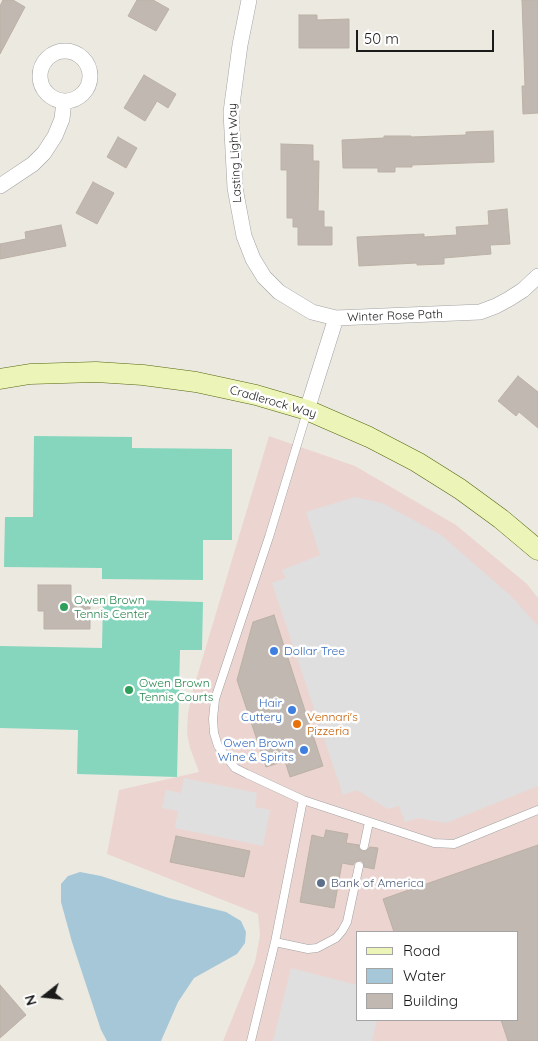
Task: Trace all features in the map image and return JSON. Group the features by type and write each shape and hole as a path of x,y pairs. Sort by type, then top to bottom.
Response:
{"street":[{"name":"Lasting Light Way","path":"249,0 240,45 231,112 234,188 244,236 264,277 279,292 312,312 336,318"},
{"path":"0,186 32,164 44,152 62,119 64,101"},
{"name":"Winter Rose Path","path":"307,410 336,318 480,312 510,299 538,276"},
{"name":"Cradlerock Way","path":"0,379 30,374 96,372 142,375 196,382 256,395 307,410 369,437 418,462 460,489 501,519 538,550"}],"lane":[{"path":"307,410 269,537 215,699 213,719 214,733 218,746 235,768 303,800 434,844 454,844 538,810"},
{"path":"251,1041 275,942 303,800"},
{"path":"364,846 369,822"},
{"path":"275,942 308,949 317,948 336,938 347,922 359,866"}],"shaded area":[{"path":"269,436 355,466 456,525 527,584 538,598 538,1041 223,1041 255,962 260,935 258,914 107,854 119,790 199,772 190,748 187,733 188,713 193,690"},
{"path":"355,497 382,503 441,535 511,596 538,626 538,786 446,823 418,818 405,822 399,806 388,809 357,790 343,795 272,583 286,578 282,570 320,555 306,512"},
{"path":"184,778 257,793 255,807 270,810 263,846 175,828 178,811 162,808 166,790 181,793"},
{"path":"291,968 356,985 356,1021 377,1021 372,1041 273,1041"}],"green space":[{"path":"34,436 132,437 132,448 232,449 232,540 203,540 203,580 102,579 102,568 4,567 5,517 33,517"},
{"path":"103,599 203,602 202,650 180,650 177,777 77,774 78,730 0,728 0,646 102,648"}],"water":[{"path":"80,872 101,876 169,898 226,912 241,921 246,932 245,943 237,954 194,978 178,1002 161,1041 107,1041 101,1030 61,902 61,884 68,876"}],"building":[{"path":"3,0 13,0 25,7 0,54 0,6"},
{"path":"137,0 153,0 169,9 156,31 128,16"},
{"path":"522,0 538,0 538,113 523,114 522,86 525,86"},
{"path":"299,15 317,15 317,20 349,19 349,48 299,48"},
{"path":"144,75 176,94 168,108 157,101 145,121 124,108"},
{"path":"493,131 494,162 412,165 412,167 395,167 395,172 378,172 378,168 343,168 342,140 384,138 384,136 466,135 466,132"},
{"path":"118,137 137,148 126,168 107,157"},
{"path":"281,144 313,145 313,161 319,161 318,211 324,211 324,227 332,227 332,245 298,245 298,227 293,227 293,218 287,218 287,170 281,170"},
{"path":"93,182 114,193 97,224 76,213"},
{"path":"507,209 510,244 490,245 491,254 444,258 444,264 417,265 417,263 359,266 357,237 424,234 424,237 457,235 456,227 489,225 488,211"},
{"path":"61,225 66,246 0,259 0,244 26,239 25,232"},
{"path":"518,376 538,392 538,428 519,412 516,416 498,401"},
{"name":"Owen Brown Tennis Center","path":"38,585 71,585 71,602 90,602 90,629 44,629 44,611 38,611"},
{"path":"274,615 323,766 290,777 285,761 266,767 237,680 253,622"},
{"name":"Bank of America","path":"326,830 348,834 346,843 359,845 362,851 366,851 370,847 378,848 374,869 364,867 363,862 360,860 353,865 342,863 334,908 300,902 312,835 324,838"},
{"path":"176,836 250,851 244,877 170,862"},
{"path":"538,845 538,1041 508,1041 501,1021 518,1021 518,931 394,931 383,899"},
{"path":"0,985 26,1015 0,1038"}],"place":[{"name":"Owen Brown Tennis Center","path":"64,607"},
{"name":"Dollar Tree","path":"274,651"},
{"name":"Owen Brown Tennis Courts","path":"129,690"},
{"name":"Hair Cuttery","path":"292,710"},
{"name":"Vennari's Pizzeria","path":"297,724"},
{"name":"Owen Brown Wine & Spirits","path":"304,750"},
{"name":"Bank of America","path":"321,883"}]}
